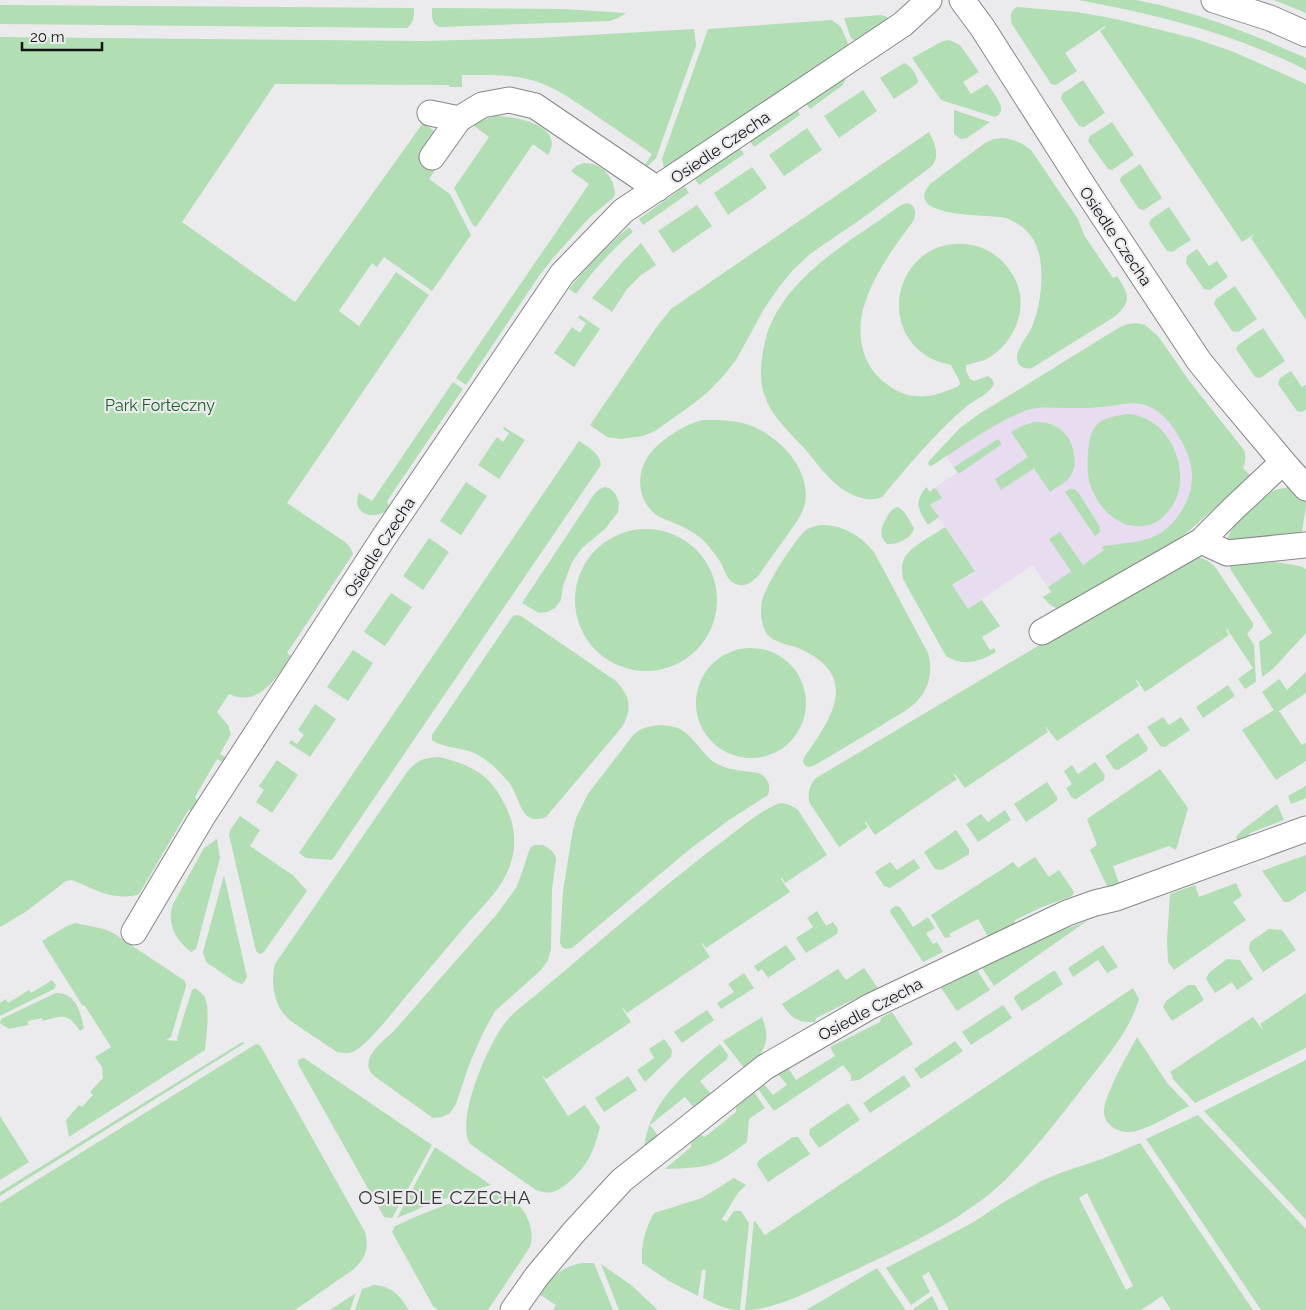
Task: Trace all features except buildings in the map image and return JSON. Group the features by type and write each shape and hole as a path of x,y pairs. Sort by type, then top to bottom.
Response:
{"street":[{"name":"Osiedle Czecha","path":"134,932 217,794 390,529 562,274 623,211 903,24 929,0"},
{"name":"Osiedle Czecha","path":"962,0 1199,361 1306,488"},
{"path":"1214,0 1270,18 1306,34"},
{"name":"Osiedle Czecha","path":"432,157 459,119 482,105 509,100 535,106 657,189"},
{"path":"430,113 459,119"},
{"path":"1042,632 1201,541 1283,462"},
{"path":"1201,541 1227,553 1306,545"},
{"name":"Osiedle Czecha","path":"513,1310 537,1276 622,1180 766,1067 869,1007 1067,913 1116,898 1306,829"}],"shaded area":[{"path":"1125,327 1242,478 1164,549 1072,572 1048,588 1033,565 969,608 969,610 952,585 975,571 930,506 941,498 934,488 957,473 942,450"}],"green space":[{"path":"1078,0 1136,0 1199,16 1262,39 1306,58 1306,70 1251,46 1195,27 1137,12"},
{"path":"1274,0 1306,0 1306,13"},
{"path":"0,5 414,8 414,17 407,28 0,24"},
{"path":"1017,7 1077,12 1116,19 1193,38 1234,52 1306,84 1306,320 1251,238 1255,234 1242,242 1100,31 1106,27 1065,53 1077,71 1056,85 1051,84 1012,24 1011,14"},
{"path":"432,8 564,9 626,13 610,21 439,27 433,21"},
{"path":"881,15 892,21 858,43 851,38 844,18"},
{"path":"832,20 841,27 850,48 672,165 664,168 662,159 708,29"},
{"name":"Park Forteczny","path":"694,29 696,46 656,158 648,166 645,165 652,154 551,87 517,77 462,75 462,87 449,87 450,85 275,84 182,222 295,302 423,123 436,132 440,163 429,179 450,194 471,235 432,291 384,257 377,267 372,263 339,311 359,326 396,272 429,295 287,503 345,542 353,554 287,653 291,656 280,673 258,694 240,697 229,694 217,712 228,725 231,734 220,754 227,758 224,763 217,759 195,797 200,806 193,816 189,809 139,894 130,896 113,895 72,880 66,881 24,913 0,927 0,37 424,41 538,38"},
{"path":"949,40 960,45 979,72 963,82 971,94 987,84 996,97 1001,111 995,117 941,100 912,58 943,41"},
{"path":"904,63 914,71 918,83 894,99 880,78"},
{"path":"846,78 843,85 810,109 806,104"},
{"path":"1083,80 1105,113 1084,127 1079,126 1061,99 1062,94"},
{"path":"863,90 877,111 839,138 824,116"},
{"path":"797,110 800,115 754,147 750,141"},
{"path":"954,110 990,122 967,138 961,139 954,134"},
{"path":"496,116 525,120 536,124 550,136 552,145 548,155 533,144 476,227 472,224 454,188 489,137 473,125"},
{"path":"1112,122 1134,155 1112,170 1108,169 1088,141 1090,136"},
{"path":"807,128 822,150 784,176 769,155"},
{"path":"929,132 935,145 936,153 932,166 864,217 810,254 793,270 764,309 736,360 708,392 655,431 643,436 621,439 607,437 590,425 671,309"},
{"path":"1002,138 1018,142 1031,150 1078,219 1084,235 1113,278 1117,276 1127,298 1124,307 1114,317 1032,368 1024,368 1019,365 1017,354 1032,327 1040,297 1041,264 1034,240 1024,228 1006,218 951,213 928,204 924,195 930,184 985,143"},
{"path":"740,148 744,154 699,185 695,179"},
{"path":"584,163 596,165 606,172 614,188 615,194 613,198 590,217 553,258 466,385 456,378 589,184 571,171 576,166"},
{"path":"1140,164 1162,198 1144,210 1139,209 1120,181 1121,177"},
{"path":"752,167 767,188 728,215 714,193"},
{"path":"685,186 689,193 643,225 639,219"},
{"path":"907,203 915,210 914,220 880,270 869,292 862,314 861,337 866,359 872,369 888,385 912,396 927,396 957,387 960,384 951,365 932,359 913,344 902,325 899,305 902,285 912,267 928,253 948,245 972,245 992,253 1003,262 1015,279 1021,302 1016,326 1004,346 985,360 966,365 966,371 970,379 974,381 988,376 994,384 992,388 967,406 944,427 882,497 865,499 849,493 836,484 774,413 768,404 762,387 762,356 767,334 777,313 790,293 806,276 843,245 901,205"},
{"path":"697,205 712,226 673,253 658,231"},
{"path":"1169,207 1191,240 1172,252 1167,251 1149,224 1151,219"},
{"path":"629,227 633,232 603,261 576,294 569,289 598,256"},
{"path":"641,243 656,265 641,275 627,289 612,312 592,298"},
{"path":"1197,249 1209,266 1217,261 1228,277 1210,290 1204,289 1186,263 1187,256"},
{"path":"1235,286 1257,319 1238,332 1232,331 1214,304 1216,299"},
{"path":"580,315 600,329 574,367 554,353 572,327 580,333 586,323 578,318"},
{"path":"1137,323 1145,325 1158,336 1190,382 1244,450 1245,463 1243,468 1251,476 1166,551 1062,610 1051,605 1043,597 1051,592 1048,587 1072,571 1049,539 1060,532 1083,565 1104,550 1102,547 1104,546 1136,542 1160,534 1173,523 1184,507 1190,490 1192,471 1183,443 1166,419 1148,406 1137,403 1094,408 1032,409 994,426 933,465 930,466 928,464 960,428 979,414 1120,327"},
{"path":"1263,328 1285,361 1260,378 1255,377 1236,349 1238,345"},
{"path":"1291,371 1302,387 1306,385 1306,410 1302,412 1297,411 1278,384 1280,378"},
{"path":"453,382 463,389 387,501 390,509 378,515 366,514 361,511 357,500 359,493 372,501"},
{"path":"1126,414 1140,416 1152,422 1163,432 1171,443 1180,471 1180,485 1176,499 1167,512 1157,521 1146,526 1134,526 1123,523 1112,516 1102,507 1094,494 1089,479 1088,449 1094,428 1106,419"},
{"path":"703,420 722,420 740,423 763,431 792,457 799,467 806,491 804,508 792,529 759,575 752,582 743,585 730,581 719,560 702,539 688,529 655,514 645,501 640,486 640,478 645,462 654,449 673,433"},
{"path":"1034,422 1055,426 1070,440 1075,463 1071,475 1050,492 1033,467 1033,469 1001,490 995,479 1028,457 1011,432"},
{"path":"504,427 525,440 499,479 478,465 497,437 503,442 509,433 503,429"},
{"path":"998,439 1002,444 958,473 954,467"},
{"path":"579,441 599,457 601,465 332,860 306,858 299,853"},
{"path":"466,482 487,496 461,535 440,521"},
{"path":"605,487 611,489 616,495 619,503 618,512 605,529 582,548 572,562 563,586 561,600 555,608 539,613 522,603 595,493"},
{"path":"926,487 930,492 934,488 936,489 942,498 930,505 939,517 928,525 919,506 920,497"},
{"path":"1289,487 1306,497 1302,532 1230,548 1225,545 1237,522 1250,510 1269,493"},
{"path":"1070,489 1078,492 1100,527 1100,532 1095,536 1065,492"},
{"path":"897,507 905,513 914,528 913,532 904,540 887,544 882,538 882,526 890,512"},
{"path":"821,525 829,525 850,532 874,552 928,653 930,672 925,690 910,707 810,767 805,766 803,761 832,711 836,697 835,683 829,670 817,659 798,648 777,641 767,634 763,626 761,609 764,594 781,563 795,543 806,530"},
{"path":"945,527 975,571 952,585 969,610 969,608 982,600 1000,626 982,637 990,650 994,648 996,652 977,661 965,662 946,656 903,579 902,564 911,550"},
{"path":"646,529 673,535 685,541 696,550 705,561 711,573 717,600 711,627 705,639 696,650 685,659 673,665 646,671 619,665 607,659 596,650 587,639 581,627 575,600 581,573 587,561 596,550 607,541 619,535"},
{"path":"429,538 449,552 423,590 403,576"},
{"path":"1193,557 1205,559 1215,567 1253,623 1253,627 1247,634 1254,645 1256,682 1245,689 1238,679 1253,668 1227,629 1229,635 1145,692 1137,680 1139,686 1057,741 1045,727 1048,732 965,788 955,774 957,779 875,835 866,822 868,827 839,847 809,802 810,789 816,778 1179,562"},
{"path":"1275,562 1300,566 1306,569 1306,633 1273,669 1262,677 1259,642 1272,633 1229,564"},
{"path":"391,593 412,607 385,646 364,632"},
{"path":"516,615 521,616 616,681 627,697 629,708 622,727 546,817 538,819 532,819 524,812 510,784 488,761 474,753 432,740 432,735 512,617"},
{"path":"751,648 772,652 790,664 802,682 806,703 802,724 790,742 772,754 751,758 730,754 712,742 700,724 696,703 700,682 712,664 730,652"},
{"path":"353,650 373,663 348,701 327,687"},
{"path":"1306,672 1306,693 1279,711 1302,745 1306,743 1306,761 1276,780 1242,730 1274,710 1262,692 1279,679 1287,690"},
{"path":"1228,685 1235,696 1203,718 1196,707"},
{"path":"315,704 336,719 310,757 289,743 291,740 297,744 304,735 298,730"},
{"path":"1163,717 1169,725 1181,717 1190,730 1165,747 1160,746 1147,727"},
{"path":"661,725 675,727 685,732 717,764 730,769 755,772 762,775 769,784 768,795 729,820 690,849 572,948 566,949 560,943 563,891 573,829 577,816 588,794 634,734 647,727"},
{"path":"1138,733 1148,748 1147,751 1118,770 1114,769 1105,756"},
{"path":"439,757 460,763 478,772 498,793 508,811 513,827 514,851 512,860 506,876 491,897 371,1037 352,1052 337,1052 287,1018 283,1013 277,1002 274,989 273,976 275,964 407,772 421,760"},
{"path":"277,760 298,775 272,813 256,802 264,790 259,786"},
{"path":"1095,762 1105,775 1104,780 1076,799 1072,798 1066,788 1072,784 1064,771 1072,765 1078,774"},
{"path":"1160,769 1188,808 1176,850 1169,846 1113,866 1119,883 1108,888 1090,850 1097,845 1087,819"},
{"path":"1047,782 1057,797 1057,801 1026,822 1014,804"},
{"path":"1306,786 1306,798 1291,804 1288,796"},
{"path":"781,803 790,805 798,810 827,855 785,883 781,879 790,892 706,948 701,943 710,957 627,1013 622,1008 631,1022 546,1079 542,1076 568,1116 585,1105 600,1127 590,1156 575,1176 555,1191 547,1193 538,1191 470,1144 466,1133 470,1101 482,1064 498,1033 508,1019 690,866 753,818 774,805"},
{"path":"1277,804 1284,820 1237,840 1236,837 1241,831"},
{"path":"1005,810 1011,820 978,842 966,824 981,814 988,822"},
{"path":"240,816 260,830 250,846 294,876 307,891 263,953 260,954 256,951 229,835 230,830"},
{"path":"956,830 969,849 969,854 942,870 935,869 924,852"},
{"path":"217,839 220,858 196,949 191,952 174,932 171,920 172,906 204,848"},
{"path":"535,845 543,845 551,850 556,860 552,889 551,949 548,960 541,970 495,1011 469,1065 456,1104 450,1113 442,1117 433,1118 374,1076 370,1072 368,1063 376,1048 393,1032 497,914 516,888 529,851"},
{"path":"1306,855 1306,891 1289,902 1284,902 1262,871"},
{"path":"1035,857 1049,877 1059,870 1074,892 1072,896 1042,907 1015,920 1014,925 988,937 978,919 949,934 951,937 945,938 931,915 1013,862 1018,868"},
{"path":"914,859 920,868 890,888 884,886 875,872 890,862 897,870"},
{"path":"224,875 247,977 242,984 234,981 206,962 203,952"},
{"path":"1236,883 1242,896 1233,902 1246,920 1174,970 1168,962 1167,941 1170,894 1195,885 1199,897"},
{"path":"896,906 900,907 913,927 928,917 935,928 926,933 933,944 937,942 943,952 923,962 890,912"},
{"path":"817,911 826,926 833,922 838,929 837,934 806,953 796,938 813,927 807,918"},
{"path":"1087,921 994,986 982,968 1049,935"},
{"path":"75,923 104,929 113,933 185,981 186,986 171,1037 166,1040 178,1041 177,1038 192,990 195,988 203,995 206,1001 208,1022 205,1050 69,1137 66,1120 79,1105 82,1107 93,1095 90,1092 103,1078 102,1067 95,1057 111,1047 42,941"},
{"path":"1269,929 1282,930 1296,950 1263,972 1249,950 1250,942"},
{"path":"786,945 796,959 768,978 762,969 758,972 754,966"},
{"path":"1103,945 1118,967 1107,973 1098,960 1073,977 1068,968"},
{"path":"1227,959 1240,960 1253,979 1237,990 1232,982 1215,993 1206,979 1209,973"},
{"path":"864,968 880,991 870,995 867,993 816,1018 815,1022 804,1022 796,1019 782,1004 838,969 846,980"},
{"path":"977,970 990,990 957,1011 941,988"},
{"path":"1055,971 1063,984 1022,1011 1014,999 1015,996"},
{"path":"744,973 754,988 721,1009 717,1003 734,992 728,984"},
{"path":"52,980 56,985 54,989 0,1016 0,1003 6,999 8,1003 29,990 31,993"},
{"path":"1188,985 1195,985 1204,1000 1172,1021 1163,1007 1166,1001"},
{"path":"1133,988 1139,999 1130,1022 1117,1043 1041,1140 1014,1171 993,1191 938,1229 878,1259 781,1303 769,1307 745,1310 754,1220 765,1235"},
{"path":"56,993 69,996 76,1004 84,1028 80,1031 72,1021 64,1017 43,1021 42,1018 28,1021 28,1025 9,1029 0,1023 1,1019"},
{"path":"1306,993 1306,1048 1195,1103 1172,1078 1170,1072 1253,1017 1263,1029 1260,1024"},
{"path":"1003,1005 1012,1018 971,1045 962,1032"},
{"path":"707,1010 714,1020 682,1043 674,1032"},
{"path":"892,1012 913,1044 859,1080 851,1081 851,1075 843,1065 774,1111 758,1089 764,1084 773,1095 787,1085 778,1074 788,1068 796,1080 835,1056 830,1047 880,1022 881,1018"},
{"path":"762,1017 766,1040 757,1058 745,1069 723,1041"},
{"path":"1137,1037 1167,1083 1189,1106 1142,1129 1125,1132 1110,1125 1104,1112 1112,1085"},
{"path":"664,1039 672,1050 671,1057 645,1082 637,1070 654,1058 649,1049"},
{"path":"955,1041 963,1051 921,1079 914,1069"},
{"path":"242,1042 245,1043 0,1196 0,1192"},
{"path":"256,1044 260,1045 365,1232 366,1252 354,1269 295,1310 0,1310 0,1203"},
{"path":"720,1044 728,1055 727,1059 700,1081 712,1095 695,1109 685,1097 650,1125 659,1137 644,1149 647,1132 653,1117 661,1103 682,1077"},
{"path":"304,1058 432,1145 392,1218 384,1217 298,1064 300,1059"},
{"path":"1306,1060 1306,1220 1204,1111"},
{"path":"904,1075 911,1086 870,1113 863,1103"},
{"path":"628,1076 637,1090 604,1112 595,1098"},
{"path":"754,1092 765,1108 749,1119 747,1142 724,1158 711,1164 691,1168 665,1169 691,1147 691,1143 701,1135 705,1137 736,1112 736,1107"},
{"path":"848,1103 860,1120 819,1148 809,1134 810,1129"},
{"path":"1198,1115 1306,1229 1306,1310 1261,1310 1146,1139"},
{"path":"0,1116 29,1162 0,1180"},
{"path":"793,1137 798,1137 810,1154 768,1182 757,1165 759,1160"},
{"path":"1140,1143 1253,1310 1171,1310 1162,1296 1141,1310 949,1310 929,1272 922,1276 930,1292 911,1305 886,1268 972,1223 1041,1181","holes":["1087,1193 1133,1286 1126,1290 1079,1198"]},
{"path":"435,1147 491,1185 437,1201 397,1218"},
{"path":"734,1178 746,1185 738,1193 722,1219 726,1222 734,1211 741,1211 749,1223 740,1310 725,1308 703,1298 706,1270 702,1270 698,1296 669,1281 642,1263 644,1237 654,1213 702,1198"},
{"path":"502,1192 520,1206 527,1217 532,1235 530,1247 488,1310 438,1310 433,1306 392,1232 395,1226 460,1200"},
{"path":"582,1263 594,1263 613,1310 553,1310 556,1305 539,1294 548,1282 562,1270"},
{"path":"601,1264 631,1285 658,1310 619,1310"},
{"path":"877,1268 904,1310 806,1310"},
{"path":"374,1285 391,1290 409,1310 355,1310 362,1289"},
{"path":"356,1293 350,1310 330,1310"},
{"path":"932,1296 939,1310 913,1309"}],"district":[{"name":"OSIEDLE CZECHA","path":"445,1197"}]}
